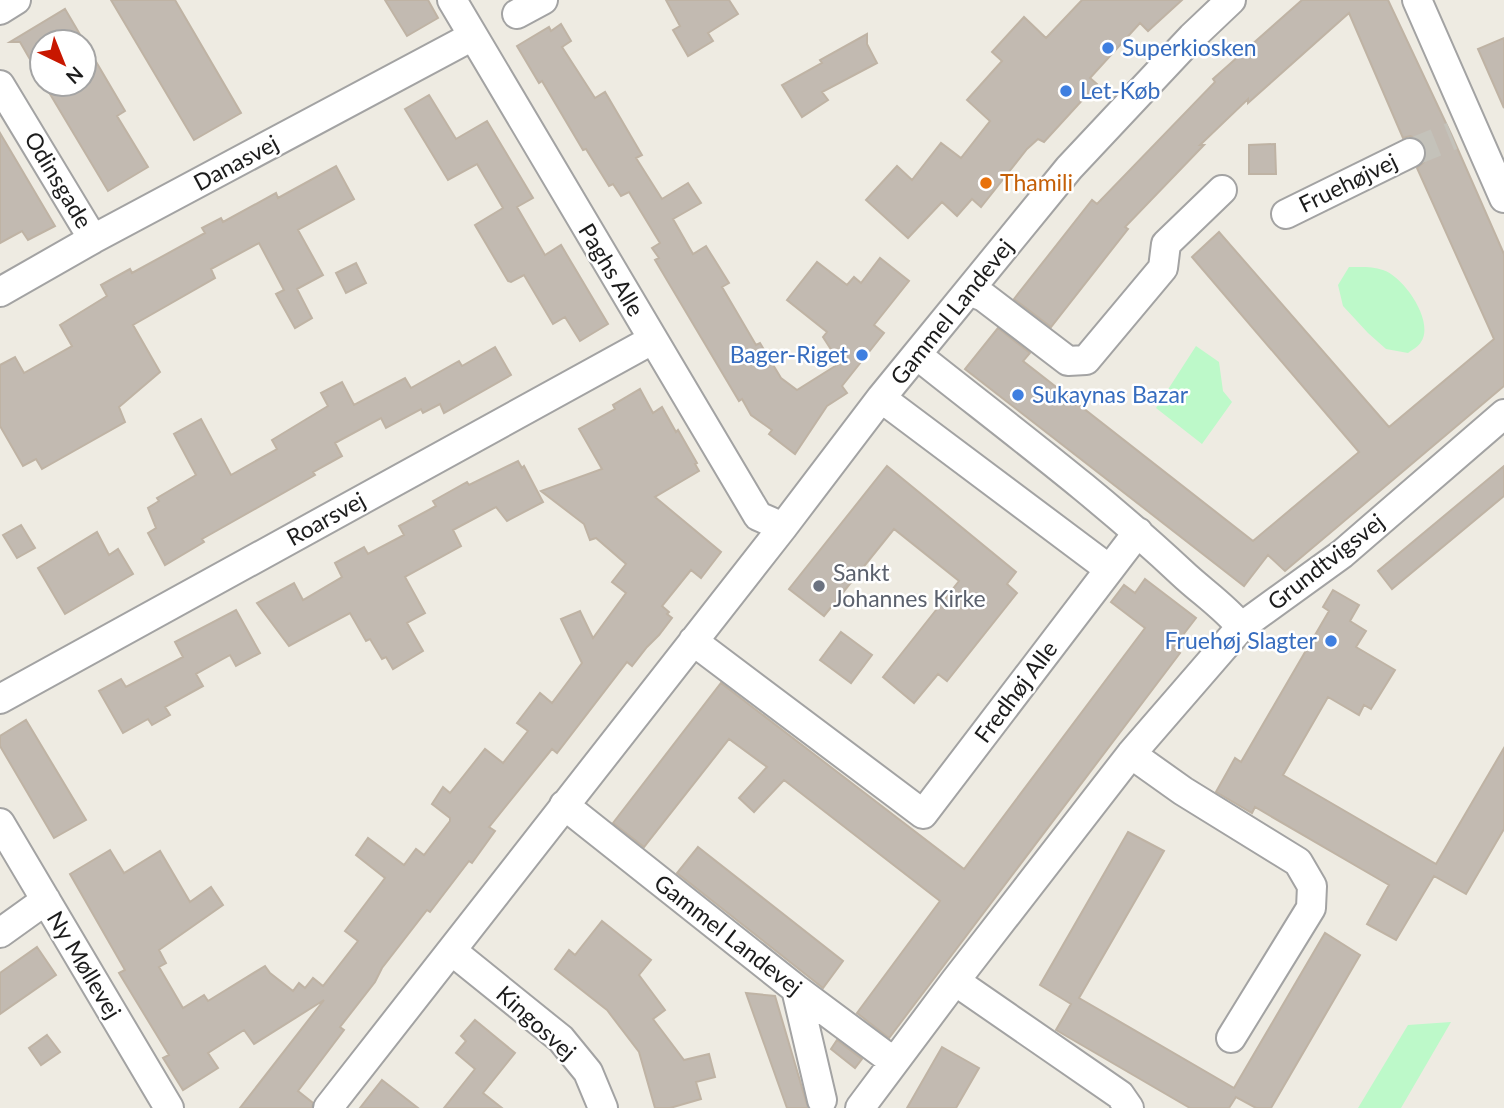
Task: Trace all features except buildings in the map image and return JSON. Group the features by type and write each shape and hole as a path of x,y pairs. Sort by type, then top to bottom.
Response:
{"street":[{"path":"0,10 16,0"},
{"name":"Paghs Alle","path":"452,0 758,516 783,527"},
{"path":"517,14 543,0"},
{"name":"Gammel Landevej","path":"328,1108 881,398 1069,168 1192,37 1231,0"},
{"path":"1417,0 1463,131 1494,148 1504,198"},
{"name":"Danasvej","path":"0,292 93,239 473,36"},
{"name":"Odinsgade","path":"0,85 93,239"},
{"name":"Fruehøjvej","path":"1286,214 1410,153"},
{"path":"969,291 984,296 1068,361 1086,360 1163,268 1166,244 1222,190"},
{"name":"Roarsvej","path":"0,699 652,340"},
{"path":"917,355 1138,532 1241,627"},
{"path":"881,398 1110,569"},
{"name":"Grundtvigsvej","path":"860,1108 1131,754 1241,627 1342,554 1504,414"},
{"name":"Fredhøj Alle","path":"693,641 923,814 1138,532"},
{"path":"1131,754 1183,791 1298,862 1312,886 1311,908 1231,1038"},
{"name":"Gammel Landevej","path":"564,805 796,989 894,1062"},
{"name":"Ny Møllevej","path":"0,822 169,1108"},
{"path":"0,933 46,900"},
{"name":"Kingosvej","path":"452,951 561,1039 588,1072 603,1108"},
{"path":"955,981 1120,1095 1129,1108"},
{"path":"796,989 822,1100"}],"green space":[{"path":"1349,267 1370,267 1391,274 1415,300 1424,323 1424,333 1421,342 1408,353 1386,349 1343,306 1338,285"},
{"path":"1196,346 1219,362 1223,391 1232,402 1202,444 1156,408"},
{"path":"1451,1022 1401,1108 1358,1108 1408,1025"}],"tunnel":[{"path":"1410,153 1452,136"}],"place":[{"name":"Superkiosken","path":"1108,48"},
{"name":"Let-Køb","path":"1066,91"},
{"name":"Thamili","path":"986,183"},
{"name":"Bager-Riget","path":"862,355"},
{"name":"Sukaynas Bazar","path":"1018,395"},
{"name":"Sankt Johannes Kirke","path":"819,586"},
{"name":"Fruehøj Slagter","path":"1331,641"}]}
